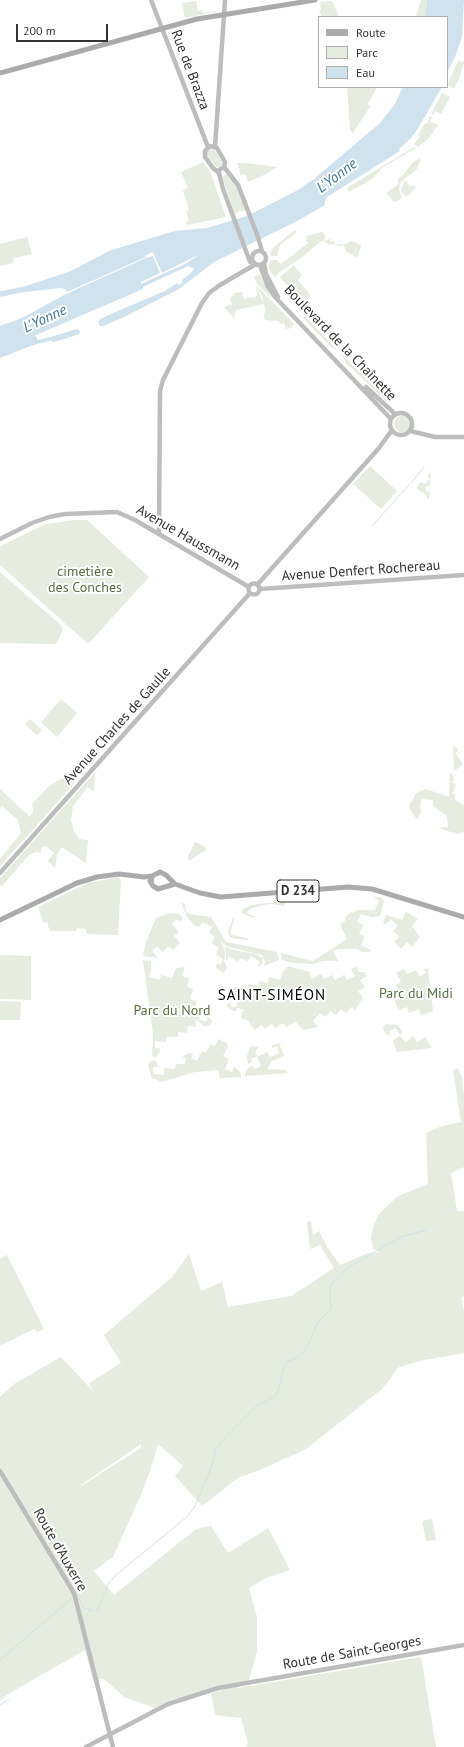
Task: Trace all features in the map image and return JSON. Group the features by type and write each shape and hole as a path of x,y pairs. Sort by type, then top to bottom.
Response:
{"main road":[{"name":"Rue de Brazza","path":"151,0 208,148 205,151 205,157 213,168 218,171"},
{"path":"159,533 160,391 163,380 202,303 214,289 266,257 262,251 238,186 224,167 224,160 215,146 225,0"},
{"path":"0,73 162,28 224,14 315,0"},
{"path":"208,148 215,146"},
{"path":"224,167 218,171 232,214 247,251 256,262 275,298 391,419"},
{"path":"256,262 256,251 262,251"},
{"name":"Boulevard de la Chaînette","path":"256,262 266,274 278,297 340,362 394,413"},
{"path":"410,431 412,424 410,418 406,414 394,413 390,424 394,432 402,435 410,431 438,438 464,437"},
{"path":"412,424 428,436"},
{"path":"259,587 252,584 249,587 250,593 256,594 259,587 394,432"},
{"name":"Avenue Haussmann","path":"0,539 32,523 49,517 65,514 114,512 129,516 249,587"},
{"name":"Avenue Denfert Rochereau","path":"259,587 464,575"},
{"name":"Avenue Charles de Gaulle","path":"0,873 250,593"},
{"path":"0,920 76,883 96,876 119,874 152,879 160,872 167,877 168,881 166,887"},
{"name":"D 234","path":"167,877 175,884 200,893 221,897 348,887 372,888 464,917"},
{"path":"152,879 153,886 158,889 175,884"},
{"name":"Route d'Auxerre","path":"0,1471 74,1593 113,1747"},
{"name":"Route de Saint-Georges","path":"86,1747 168,1704 194,1694 244,1683 464,1645"}],"green space":[{"path":"421,0 427,0 425,16 416,16"},
{"path":"196,1 198,11 202,10 203,13 216,12 185,18 182,3"},
{"path":"332,1 339,16 322,16 319,10 321,9 320,2"},
{"path":"458,61 464,62 454,89 448,86"},
{"path":"347,88 376,88 368,104 370,107 353,133 350,130"},
{"path":"442,93 450,97 441,114 435,111 433,115 431,114"},
{"path":"430,116 432,117 429,124 431,122 438,125 429,138 418,147 414,144 420,137 418,135 425,123 427,124"},
{"path":"414,147 416,148 382,168 372,179 349,192 347,188"},
{"path":"211,149 216,151 222,162 222,165 219,168 215,166 207,155 208,151"},
{"path":"420,158 421,160 417,169 401,182 399,189 402,197 401,199 395,202 393,201 386,193 399,184 397,180 404,174 412,163"},
{"path":"203,162 210,171 226,217 187,225 186,222 189,221 186,211 189,210 183,191 188,187 181,172"},
{"path":"237,163 277,167 248,182 245,174 241,176"},
{"path":"226,174 235,184 246,211 239,211 235,215 222,177"},
{"path":"405,180 410,187 414,185 416,188 406,197 401,190"},
{"path":"295,230 297,232 280,245 277,256 271,256 270,253 274,247"},
{"path":"322,232 326,237 324,238 324,241 320,242 301,258 278,273 276,278 268,266 271,260 277,260 281,264 308,243 306,236"},
{"path":"27,237 32,254 14,258 13,263 0,266 0,244"},
{"path":"330,239 331,242 334,241 336,244 346,244 351,241 361,246 357,258 346,251 344,245 329,245 324,241"},
{"path":"294,265 302,275 298,280 309,293 310,297 303,301 293,288 290,288 280,278"},
{"path":"260,274 271,298 257,284 254,277"},
{"path":"256,285 294,324 291,328 286,329 284,323 281,324 278,321 265,320 265,309 262,296"},
{"path":"256,286 264,304 236,310 234,318 224,307 232,305 230,298 235,293 242,292 244,299 255,297 257,295"},
{"path":"305,316 339,352 332,348 303,318"},
{"path":"341,353 387,400 386,401 346,363"},
{"path":"402,416 409,421 410,424 405,431 402,432 395,427 394,424 399,417"},
{"path":"370,466 397,491 381,509 353,484"},
{"path":"431,471 430,486 426,486 426,491 430,492 429,500 423,492 422,493 416,488 421,482 425,484 430,479 427,476"},
{"name":"cimetière des Conches","path":"87,520 149,577 90,642 87,643 0,565 0,546 46,524"},
{"path":"0,572 62,626 62,632 56,644 0,643"},
{"path":"61,699 77,713 57,737 41,722"},
{"path":"30,719 42,730 37,735 25,724"},
{"path":"453,746 457,748 458,751 455,753 463,764 454,771"},
{"path":"95,772 94,792 88,787 73,806 71,820 74,831 79,839 88,840 86,863 61,847 57,855 55,868 48,861 54,853 46,846 41,847 41,853 37,852 30,854 2,886 0,885 0,878"},
{"path":"452,773 454,781 451,782 456,785 452,794 455,794 455,800 464,805 464,832 457,834 438,828 448,827 447,816 433,806 433,800 421,799 420,810 422,811 417,819 409,806 416,793 426,789 449,797 450,774"},
{"path":"68,776 76,780 73,785 0,866 0,859 21,833 18,820 2,806 0,809 0,789 30,817 33,811 32,804 48,787"},
{"path":"195,842 204,846 206,850 189,861 188,856"},
{"path":"117,877 121,880 118,935 87,934 86,929 77,928 76,931 50,931 48,923 43,922 38,907 88,883"},
{"path":"374,897 380,897 384,901 380,916 372,917 361,914 357,922 363,925 359,934 365,936 361,945 371,950 369,952 362,952 358,949 338,949 333,951 338,961 323,961 312,964 293,963 282,960 281,953 313,961 347,939 340,924 346,920 345,918 351,912 353,913 357,910 375,910 379,901"},
{"path":"286,901 284,906 272,904 250,909 247,913 255,917 258,916 254,918 242,913 241,911 252,905"},
{"path":"181,902 185,904 186,912 189,914 211,917 226,942 277,952 279,960 264,966 265,962 262,955 228,947 221,942 225,952 224,961 227,968 223,973 216,968 217,963 220,965 223,959 216,954 219,948 212,943 215,937 209,933 212,927 203,922 199,927 195,926 187,917"},
{"path":"406,912 418,919 412,926 420,937 412,947 407,942 401,949 394,942 399,937 393,931 398,926 391,919 386,924 383,923 386,915 402,920"},
{"path":"170,913 179,914 183,918 180,922 177,919 172,924 179,932 174,936 180,943 173,950 169,946 162,952 157,946 152,951 158,958 143,956 145,945 156,918"},
{"path":"235,917 230,933 232,935 247,938 248,940 231,938 229,936 228,931 233,918"},
{"path":"224,947 256,954 263,958 262,965 257,967 260,962 251,956 247,962 241,958 237,962 229,956 226,961 226,951"},
{"path":"0,955 31,956 31,1000 0,999"},
{"name":"Parc du Nord","path":"143,960 151,961 149,977 160,980 161,975 172,978 176,968 185,967 182,976 189,978 187,987 193,989 190,999 197,1001 195,1009 201,1011 199,1019 206,1022 208,1017 212,1020 211,1024 204,1026 197,1020 195,1023 196,1027 188,1026 187,1033 178,1032 178,1037 167,1037 166,1042 155,1041 155,1048 160,1048 160,1051 156,1057 152,1056 153,1034"},
{"path":"288,966 309,972 312,979 321,974 324,979 332,975 335,980 344,975 347,980 355,976 351,969 357,966 358,972 364,972 367,976 360,980 365,987 358,991 363,998 355,1010 351,1007 346,1013 341,1009 336,1015 330,1011 326,1017 320,1013 313,1021 318,1027 303,1030 296,1022 286,1027 283,1023 275,1028 272,1024 264,1029 262,1025 254,1030 249,1021 241,1018 243,1009 237,1008 236,1011 233,1011 228,1007 227,1005 229,1002 230,1007 236,1007 238,999 231,997 233,988 238,987 247,989 248,984 258,986 259,981 268,983 269,977 280,980 282,973"},
{"name":"Parc du Midi","path":"428,968 433,1011 421,1015 419,1009 409,1013 407,1007 399,1010 393,997 400,993 396,985 401,982 396,973 404,969 407,974 416,970 420,977 426,973 424,969"},
{"path":"0,1001 21,1002 20,1020 0,1020"},
{"path":"386,1024 398,1025 403,1033 400,1035 396,1028 391,1030 389,1033 390,1035 387,1035 383,1027"},
{"path":"400,1036 406,1042 413,1036 417,1042 425,1037 432,1048 397,1052 393,1040"},
{"path":"218,1039 227,1043 228,1047 223,1056 229,1059 225,1069 232,1072 234,1067 241,1073 241,1077 220,1078 218,1070 195,1072 161,1082 154,1078 152,1079 148,1065 151,1061 156,1060 158,1067 153,1067 153,1074 164,1075 164,1068 175,1069 176,1064 185,1064 186,1058 182,1057 189,1053 193,1054 191,1058 197,1061 202,1051 206,1053 210,1044 215,1046"},
{"path":"279,1043 284,1056 272,1061 267,1069 286,1070 288,1073 245,1076 247,1069 250,1067 253,1066 255,1069 261,1066 257,1057 267,1052 270,1057 279,1053 277,1046 272,1048 272,1045"},
{"path":"257,1046 259,1048 255,1051 257,1056 251,1059 252,1062 248,1064 247,1056 250,1047"},
{"path":"458,1068 462,1077 464,1096 464,1167 451,1173 457,1211 464,1211 464,1296 461,1298 464,1310 464,1353 424,1360 399,1367 382,1389 306,1449 238,1478 202,1506 175,1476 183,1466 158,1444 140,1497 113,1557 94,1571 114,1595 196,1529 211,1526 228,1553 268,1528 290,1570 266,1578 249,1588 257,1617 257,1652 249,1680 171,1700 155,1708 124,1697 104,1679 93,1680 85,1650 8,1694 0,1701 0,1397 14,1384 61,1357 94,1392 89,1383 121,1363 104,1335 172,1277 189,1254 201,1291 222,1282 228,1307 291,1296 334,1268 320,1245 310,1249 307,1222 311,1221 313,1235 319,1231 327,1247 340,1265 368,1253 380,1252 373,1249 371,1237 374,1224 379,1214 398,1196 428,1184 426,1133 442,1126 461,1122 453,1070","holes":["141,1444 141,1448 81,1486"]},
{"path":"7,1255 44,1329 37,1332 34,1329 0,1346 0,1259"},
{"path":"432,1519 436,1540 426,1541 422,1521"},
{"path":"421,1657 436,1747 246,1747 248,1743 241,1718 215,1715 211,1693 237,1686 239,1693 238,1688"}],"water":[{"path":"427,0 464,0 462,37 448,71 448,16 425,16"},
{"path":"403,88 441,88 417,130 399,149 400,151 327,197 325,205 299,220 214,262 179,289 122,318 103,326 100,326 98,322 100,319 165,291 177,283 179,285 194,268 189,266 186,267 143,287 143,289 36,335 35,337 37,337 37,340 60,335 61,338 33,345 0,358 0,326 22,318 66,294 146,258 153,256 160,273 141,282 141,284 187,263 198,255 162,273 153,252 145,256 146,257 67,292 65,289 61,288 23,292 23,287 71,271 109,251 175,231 207,228 247,216 296,191 314,179 380,123 395,104"}],"waterway":[{"name":"L'Yonne","path":"0,294 31,288"},
{"path":"54,339 77,332"},
{"path":"411,483 424,467"},
{"path":"372,526 409,485"},
{"path":"97,1612 108,1584 116,1575 188,1516 195,1506 211,1469 216,1449 223,1440 256,1406 274,1397 278,1392 284,1367 287,1362 298,1357 304,1351 318,1322 331,1309 330,1287 336,1279 347,1268 401,1237 426,1230"},
{"path":"77,1596 84,1608 93,1611"},
{"path":"0,1660 72,1598"},
{"path":"0,1705 9,1699"}],"district":[{"name":"SAINT-SIMÉON","path":"272,996"}]}
